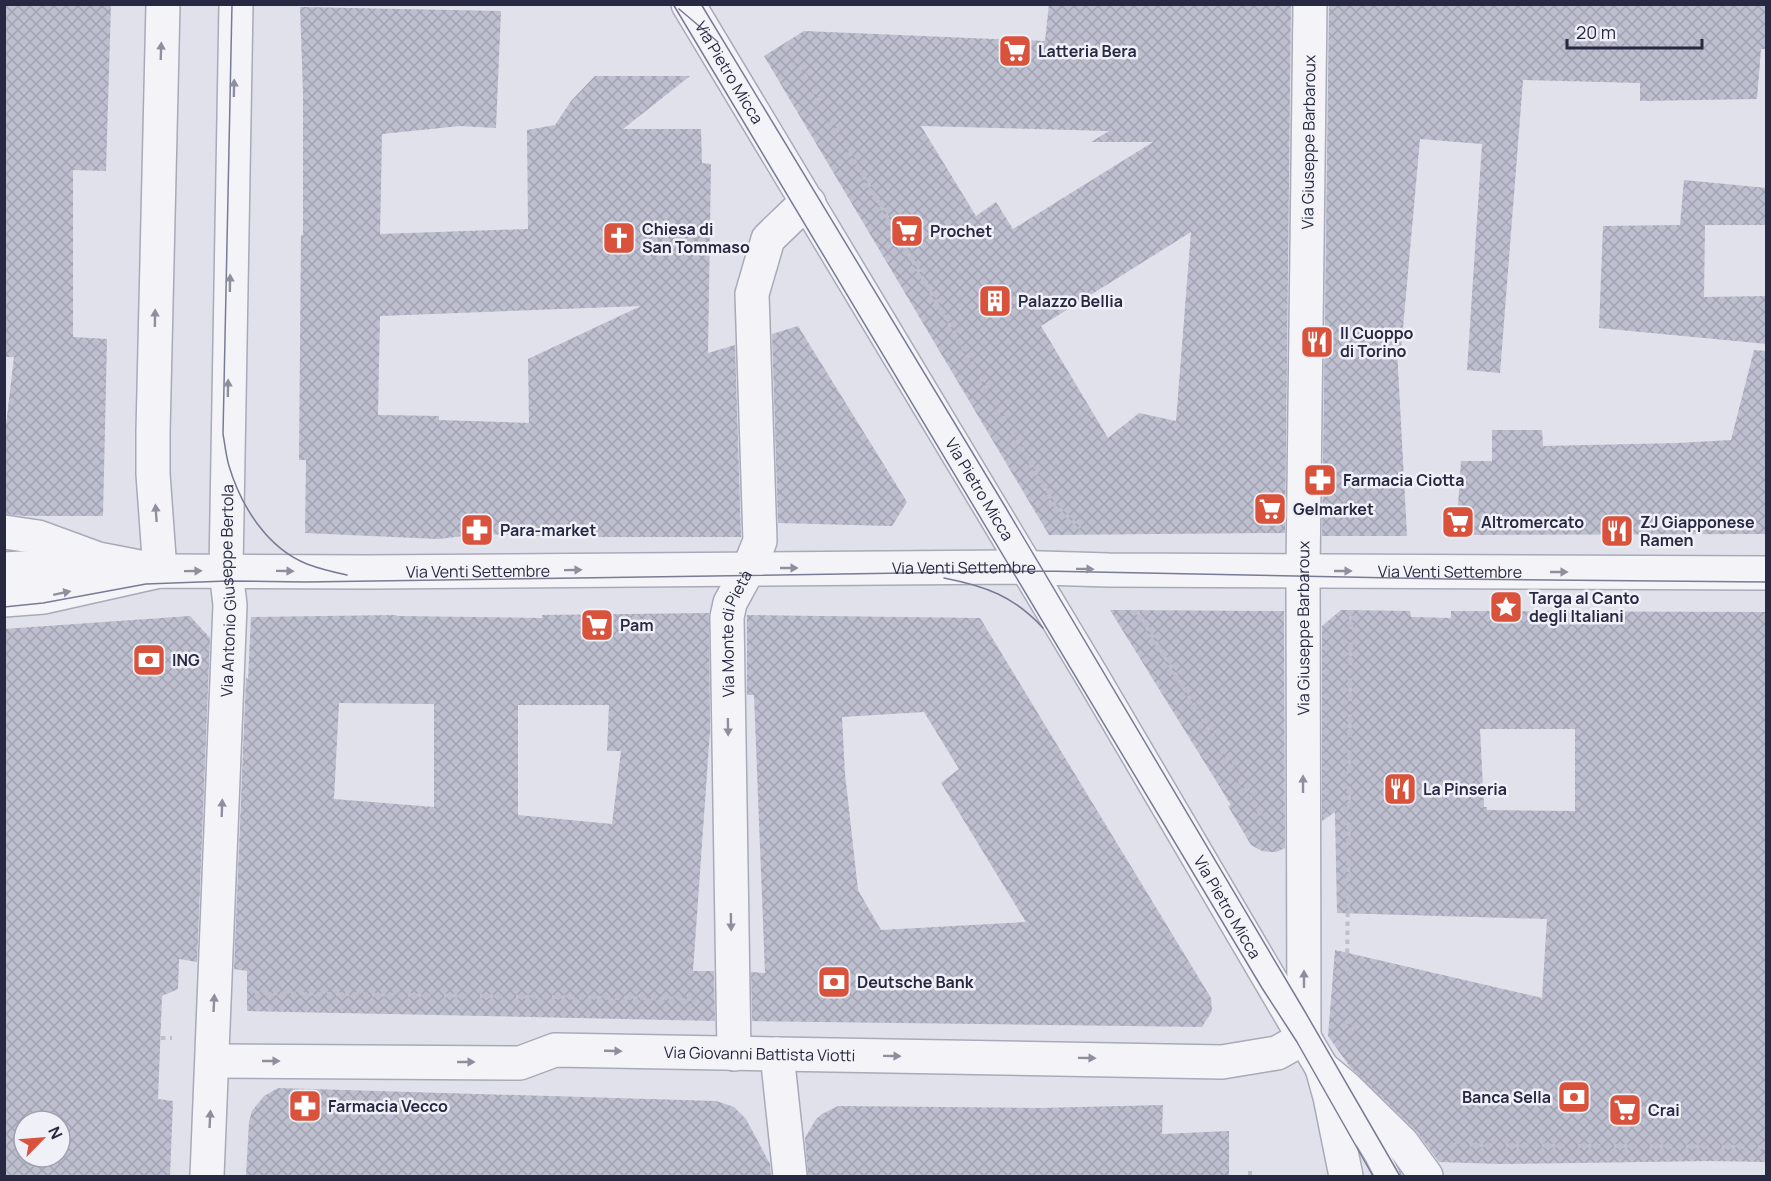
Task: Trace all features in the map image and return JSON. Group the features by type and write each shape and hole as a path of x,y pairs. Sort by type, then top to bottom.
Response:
{"street":[{"path":"160,571 153,442 163,4"},
{"name":"Via Antonio Giuseppe Bertola","path":"207,1176 230,605 226,570 236,4"},
{"name":"Via Pietro Micca","path":"688,4 809,203 1322,1068"},
{"name":"Via Giuseppe Barbaroux","path":"1304,1038 1303,571 1310,4"},
{"name":"Via Monte di Pietà","path":"734,1054 727,617 730,603 749,568 760,541 752,294 768,239 797,211 809,203"},
{"name":"Via Venti Settembre","path":"4,532 38,537 98,559 160,571"},
{"name":"Via Venti Settembre","path":"4,569 41,567 98,559"},
{"name":"Via Venti Settembre","path":"4,600 44,597 160,571 1026,568 1767,573"},
{"name":"Via Giovanni Battista Viotti","path":"213,1061 520,1063 555,1050 1222,1062 1277,1053 1304,1038"},
{"path":"777,1054 790,1176"},
{"path":"1322,1068 1346,1176"},
{"path":"1322,1068 1352,1093 1402,1143 1426,1176"}],"lane":[{"path":"1322,1068 1357,1121 1388,1176"}],"path":[{"path":"786,43 1054,504 1087,534"},
{"path":"1136,610 1263,820"},
{"path":"1347,975 1351,610"},
{"path":"247,993 701,999"},
{"path":"1345,1018 1362,1047"},
{"path":"1449,1145 1767,1147"}],"building":[{"path":"4,4 111,4 106,171 73,170 73,337 107,339 103,516 4,514 4,442 14,357 4,357"},
{"path":"1049,4 1291,4 1285,533 1049,535 764,56 804,31 1045,41","holes":["921,126 1109,131 1091,142 1153,142 1013,229 996,202 976,216","1191,232 1176,421 1139,413 1108,438 1041,326"]},
{"path":"1329,4 1767,4 1767,49 1761,49 1757,99 1640,101 1640,83 1523,80 1500,373 1467,370 1482,144 1420,139 1401,350 1397,349 1407,536 1322,536"},
{"path":"300,7 501,11 496,128 460,126 382,134 380,234 528,229 527,130 555,125 571,101 595,76 690,76 623,129 701,129 702,163 711,164 708,353 735,345 741,537 572,537 481,534 438,539 305,533 306,460 299,460 303,93","holes":["641,306 528,359 529,423 439,420 439,416 378,415 380,316"]},
{"path":"1684,180 1767,188 1767,225 1705,225 1704,297 1767,296 1767,344 1599,328 1603,226 1680,225"},
{"path":"798,326 907,502 892,526 778,523 772,334"},
{"path":"1754,350 1767,351 1767,534 1456,535 1461,461 1492,461 1492,430 1542,430 1543,446 1731,440"},
{"path":"1110,610 1284,611 1285,848 1271,852 1262,851 1251,845 1228,806 1231,805"},
{"path":"1341,610 1410,611 1411,617 1451,618 1451,611 1767,612 1767,1162 1500,1164 1439,1162 1415,1130 1350,1067 1328,1036 1335,950 1542,998 1547,919 1337,913 1335,812 1322,821 1322,626","holes":["1480,729 1575,729 1575,811 1487,810 1487,807 1484,807"]},
{"path":"709,613 710,731 693,971 714,971 715,1021 247,1011 247,971 234,969 246,677 248,680 251,617 396,615 542,618 542,615","holes":["339,703 434,704 434,807 334,799","518,705 609,705 607,751 621,751 612,824 518,815"]},
{"path":"747,615 980,618 1211,998 1212,1011 1202,1027 752,1021 751,972 765,973 754,695 747,695","holes":["924,712 959,769 941,783 1026,922 881,930 858,890 845,774 842,717"]},
{"path":"190,616 210,638 197,962 179,959 178,989 162,996 158,1099 173,1101 170,1176 4,1176 4,629"},
{"path":"278,1088 716,1101 734,1107 746,1119 770,1164 771,1176 246,1176 249,1122 252,1111 264,1096"},
{"path":"1163,1105 1162,1134 1229,1131 1229,1176 808,1176 805,1138 816,1119 838,1106 1041,1108"}],"tram line":[{"path":"232,4 223,434 227,458 234,481 248,510 268,537 280,548 307,564 347,575"},
{"path":"673,4 1262,988 1297,1042 1373,1176"},
{"path":"701,4 1006,508 1400,1176"},
{"path":"679,9 718,42"},
{"path":"4,607 43,603 146,584 227,581 305,582 1043,571 1446,579 1766,582"},
{"path":"944,578 986,589 1010,600 1043,628"}],"place":[{"name":"Latteria Bera","path":"1015,51"},
{"name":"Prochet","path":"907,231"},
{"name":"Chiesa di San Tommaso","path":"619,238"},
{"name":"Palazzo Bellia","path":"995,301"},
{"name":"Il Cuoppo di Torino","path":"1317,342"},
{"name":"Farmacia Ciotta","path":"1320,480"},
{"name":"Gelmarket","path":"1270,509"},
{"name":"Altromercato","path":"1458,522"},
{"name":"Para-market","path":"477,530"},
{"name":"ZJ Giapponese Ramen","path":"1617,531"},
{"name":"Targa al Canto degli Italiani","path":"1506,607"},
{"name":"Pam","path":"597,625"},
{"name":"ING","path":"149,660"},
{"name":"La Pinseria","path":"1400,789"},
{"name":"Deutsche Bank","path":"834,982"},
{"name":"Banca Sella","path":"1574,1097"},
{"name":"Farmacia Vecco","path":"305,1106"},
{"name":"Crai","path":"1625,1110"}]}
